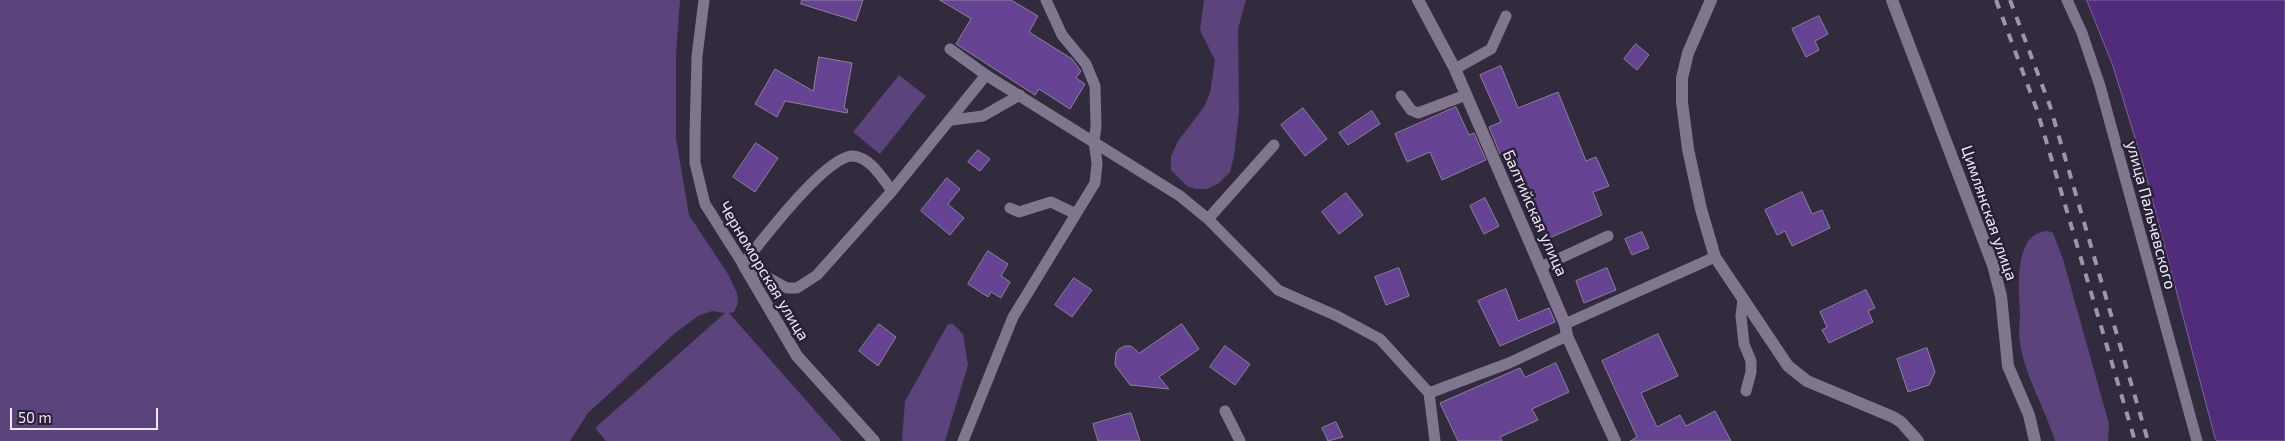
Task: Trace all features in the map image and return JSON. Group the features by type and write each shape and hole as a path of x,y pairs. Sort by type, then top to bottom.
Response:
{"street":[{"name":"Балтийская улица","path":"1418,0 1455,69 1615,441"},
{"path":"1711,0 1688,53 1682,78 1682,102 1688,149 1701,210 1716,257 1788,366 1800,376 1893,417 1918,441"},
{"name":"Цимлянская улица","path":"1892,0 1993,266 2001,296 2008,366 2028,415 2034,441"},
{"name":"Черноморская улица","path":"743,264 769,312 797,356 874,441"}],"lane":[{"name":"Черноморская улица","path":"704,0 697,56 695,163 705,204 743,264"},
{"path":"963,441 992,365 1013,317 1095,184 1097,163 1094,141 1096,127 1095,86 1086,64 1062,35 1046,0"},
{"name":"улица Пальчевского","path":"2067,0 2082,34 2100,86 2196,441"},
{"path":"1455,69 1491,49 1506,16"},
{"path":"950,49 1020,96 1180,196 1208,219 1278,290 1337,316 1380,339 1429,393 1436,441"},
{"path":"892,191 870,164 855,156 844,157 825,170 795,202 743,264 787,288 797,288 806,284 817,275 892,191 952,120 986,74"},
{"path":"952,120 983,116 1020,96"},
{"path":"1401,96 1411,110 1418,113 1466,96"},
{"path":"1208,219 1274,145"},
{"path":"1010,208 1019,212 1050,202 1076,214"},
{"path":"1541,267 1608,236"},
{"path":"1429,393 1509,363 1566,330 1716,257"},
{"path":"1743,299 1741,316 1744,344 1751,360 1751,372 1746,392"},
{"path":"1225,411 1240,441"}],"shaded area":[{"path":"0,0 680,0 676,55 676,138 689,215 728,274 737,293 738,303 734,312 729,313 842,441 606,441 595,428 725,313 712,311 698,316 674,334 588,413 570,441 0,441"},
{"path":"1204,0 1246,0 1238,29 1239,112 1234,156 1230,172 1218,184 1207,189 1196,189 1187,186 1171,170 1171,156 1178,141 1204,107 1210,93 1215,60 1200,30"},
{"path":"2087,0 2285,0 2285,441 2217,441 2215,438 2143,164 2113,66"},
{"path":"899,75 926,96 880,154 853,132"},
{"path":"2048,231 2053,233 2063,259 2109,424 2108,441 2055,441 2026,368 2019,335 2020,263 2023,251 2029,241 2037,234"},
{"path":"948,324 953,324 963,334 968,365 945,441 902,441 905,401"}],"building":[{"path":"802,0 863,0 856,21 801,4"},
{"path":"940,0 1011,0 1038,16 1029,32 1072,59 1081,71 1076,78 1085,84 1070,109 1039,89 1035,95 956,44 971,19"},
{"path":"1819,16 1828,34 1815,41 1819,50 1806,57 1792,29"},
{"path":"1636,44 1649,55 1637,70 1624,59"},
{"path":"819,57 852,63 844,108 848,110 847,113 785,101 777,117 755,104 775,69 813,91"},
{"path":"1501,66 1518,108 1558,92 1586,161 1596,157 1609,186 1593,192 1602,215 1547,239 1508,150 1500,154 1489,127 1501,122 1480,75"},
{"path":"1456,107 1469,135 1474,133 1486,160 1442,180 1430,152 1407,162 1395,134"},
{"path":"1303,108 1327,139 1305,156 1281,125"},
{"path":"1372,111 1380,124 1348,145 1339,133"},
{"path":"756,143 778,158 755,192 733,177"},
{"path":"978,150 990,159 980,171 968,162"},
{"path":"947,178 960,189 948,204 964,218 950,235 921,211"},
{"path":"1802,192 1812,214 1822,210 1830,228 1792,246 1785,231 1777,235 1765,210"},
{"path":"1346,193 1363,215 1339,234 1322,212"},
{"path":"1485,198 1499,226 1484,234 1470,206"},
{"path":"1642,232 1649,248 1632,255 1625,239"},
{"path":"988,251 1008,264 1001,276 1010,282 1001,298 991,292 988,297 968,284"},
{"path":"1399,268 1409,296 1386,305 1375,277"},
{"path":"1607,268 1616,290 1584,303 1576,281"},
{"path":"1074,278 1092,290 1072,317 1055,305"},
{"path":"1506,289 1518,321 1549,308 1555,322 1500,346 1478,301"},
{"path":"1866,290 1875,308 1868,311 1873,322 1829,343 1822,330 1827,327 1820,312"},
{"path":"879,324 896,337 878,366 859,351"},
{"path":"1182,324 1199,349 1159,377 1169,389 1130,385 1115,365 1116,353 1119,349 1131,346 1139,353"},
{"path":"1658,334 1678,376 1641,393 1657,427 1680,415 1686,426 1715,411 1731,441 1630,441 1637,437 1602,361"},
{"path":"1225,346 1250,364 1235,385 1210,367"},
{"path":"1927,348 1935,372 1929,385 1908,392 1897,359"},
{"path":"1556,363 1569,392 1532,409 1538,420 1500,437 1502,441 1458,441 1440,403 1520,368 1525,377"},
{"path":"1131,413 1140,441 1098,441 1093,424"},
{"path":"1336,422 1343,437 1328,441 1322,428"}],"railway":[{"path":"1996,0 2037,110 2135,441"},
{"path":"2010,0 2050,106 2148,441"}]}
